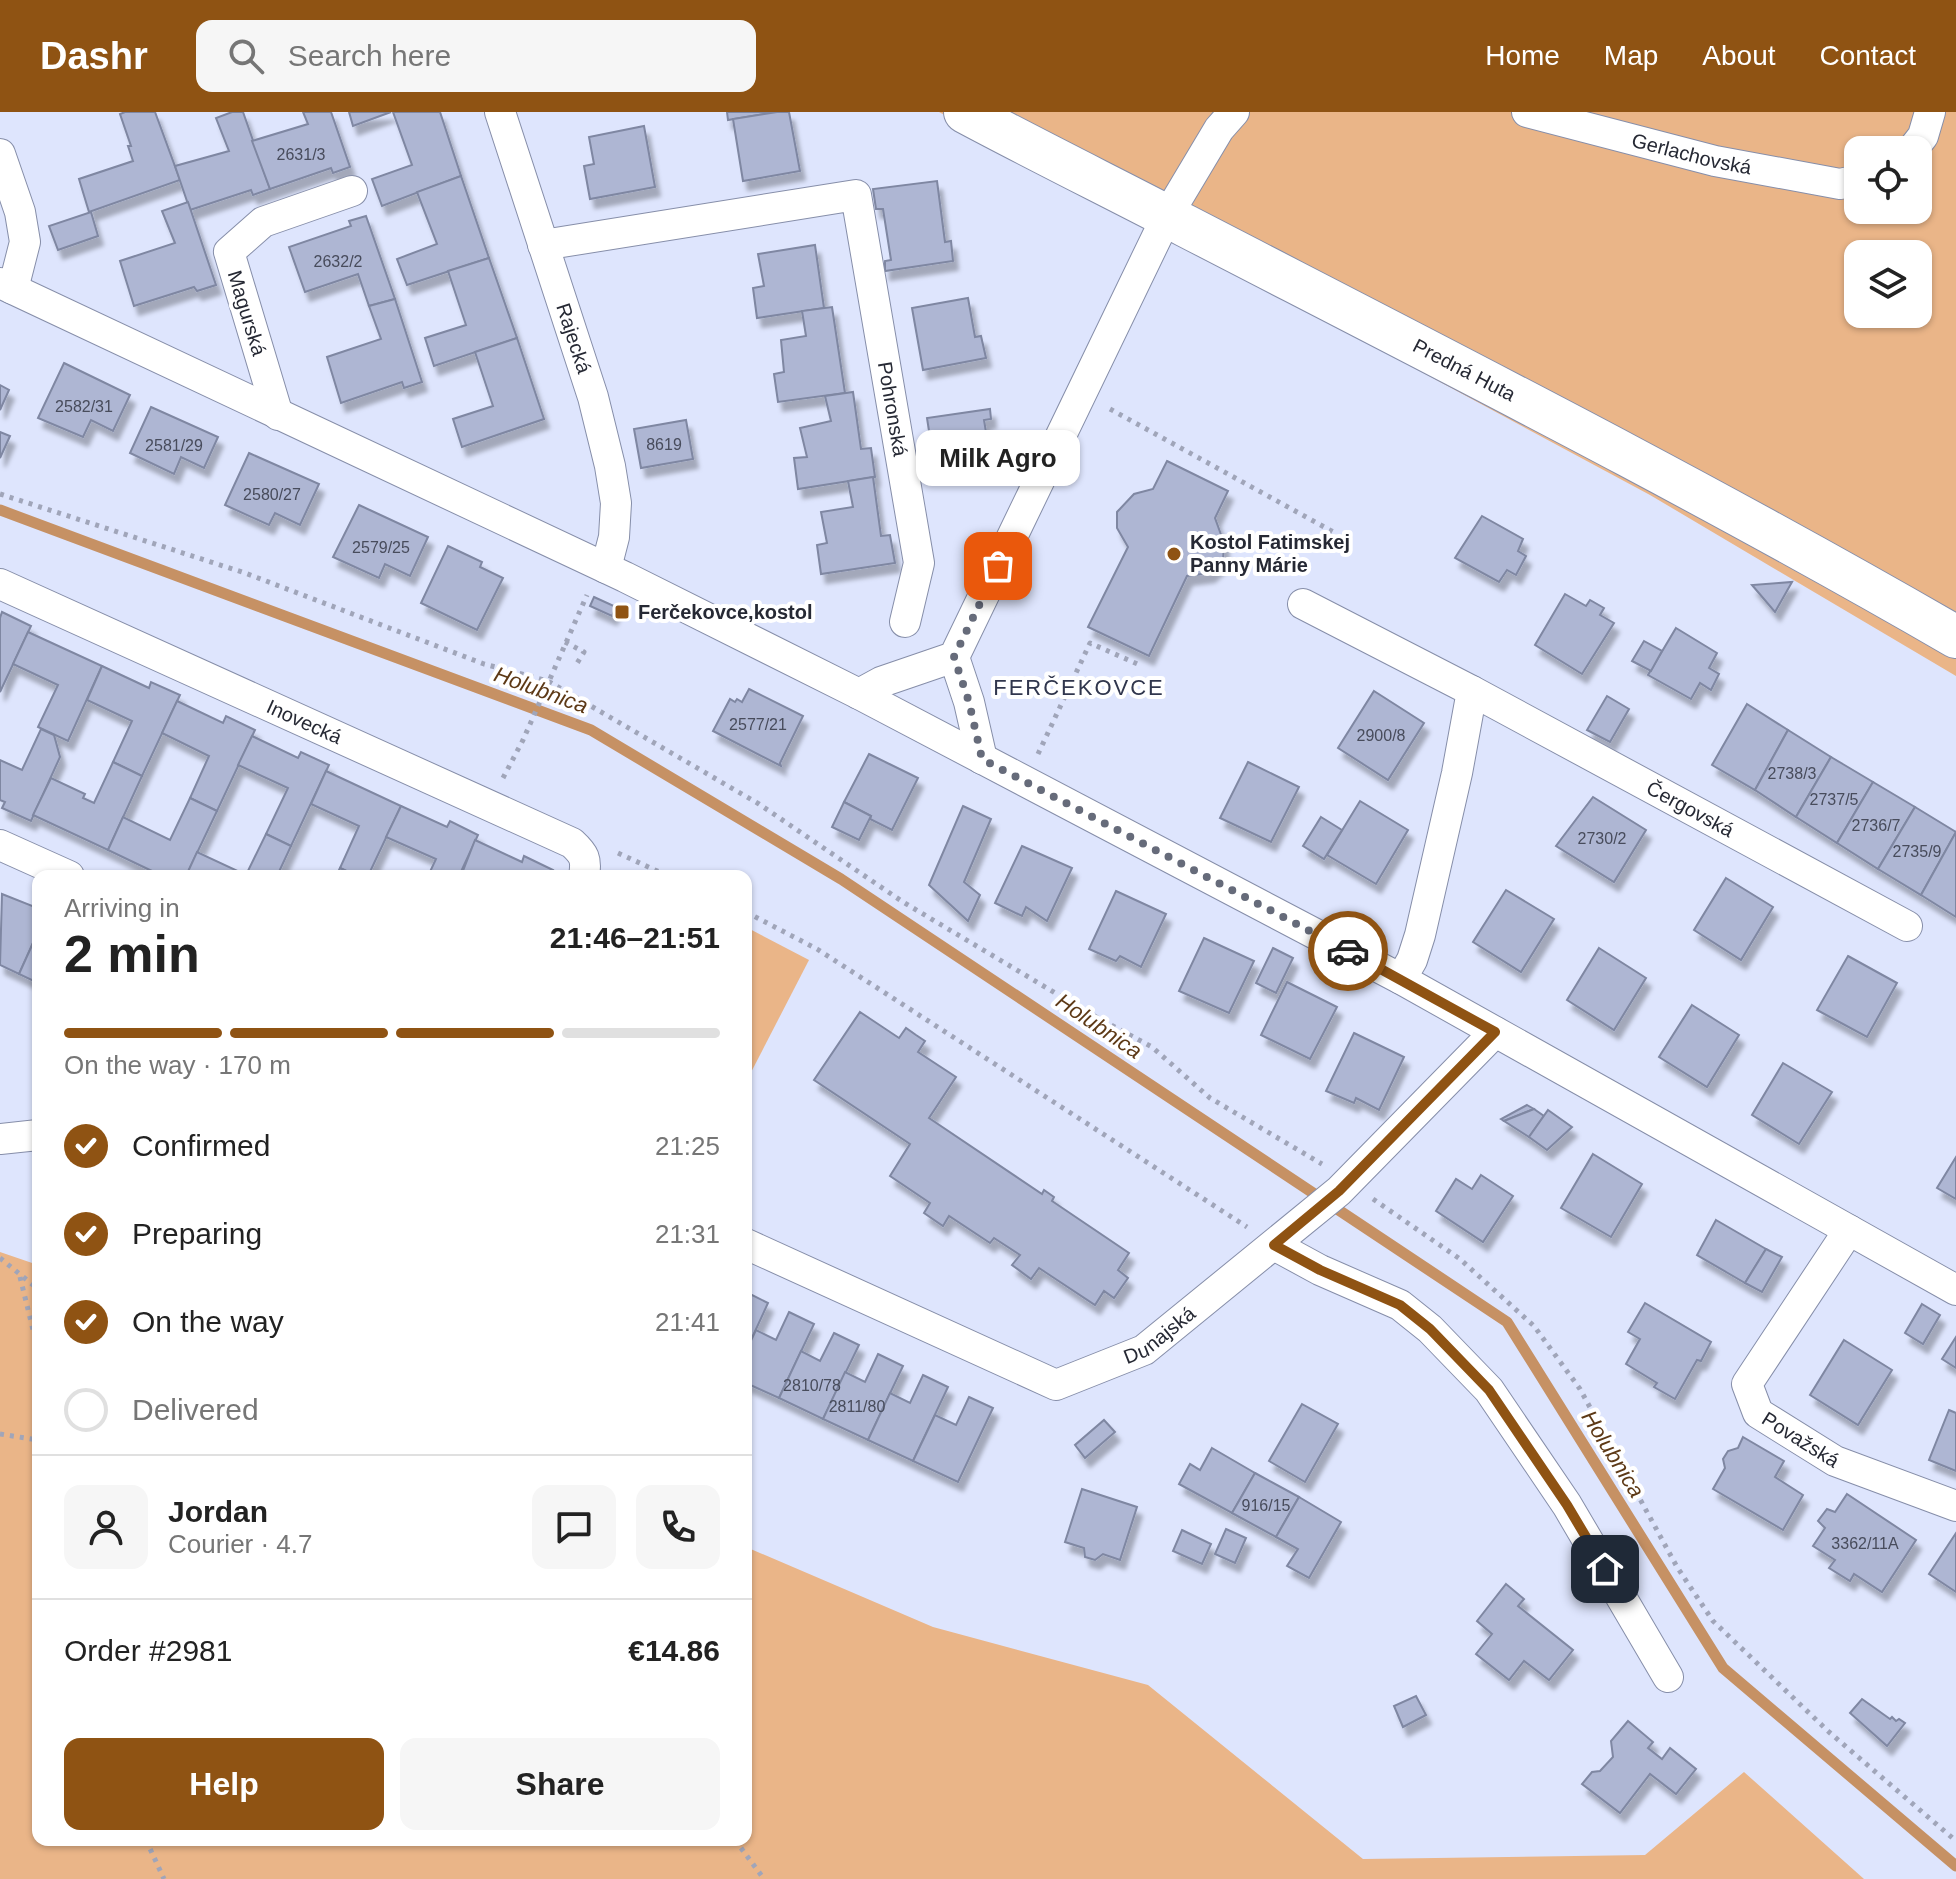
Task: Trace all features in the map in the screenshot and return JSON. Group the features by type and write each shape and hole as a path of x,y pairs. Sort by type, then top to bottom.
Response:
{"main road":[{"name":"Predná Huta","path":"965,112 1083,176 1167,216 1559,419 1834,566 1956,637"}],"street":[{"name":"Rajecká","path":"500,112 593,397 610,466 614,537 598,578"},
{"path":"982,759 969,702 954,657 1167,216 1219,129 1234,112"},
{"name":"Gerlachovská","path":"1527,112 1715,161 1844,183"},
{"path":"1923,136 1930,112"},
{"path":"0,154 20,212 25,242 6,286 278,415 598,578 859,694 1401,979 1956,1290"},
{"name":"Magurská","path":"278,415 229,252 263,222 352,191"},
{"name":"Pohronská","path":"543,245 856,195 919,563 905,622"},
{"name":"Inovecká","path":"0,584 572,843 584,865"},
{"name":"Čergovská","path":"1303,604 1472,691 1907,926"},
{"path":"859,694 881,682 954,657"},
{"path":"1401,979 1412,960 1420,935 1457,773 1472,691"},
{"path":"0,845 56,870"},
{"name":"Dunajská","path":"752,1247 1056,1385 1144,1350 1339,1191 1495,1032"},
{"path":"0,1139 32,1136"},
{"name":"Považská","path":"1849,1230 1747,1384 1758,1413 1835,1461 1956,1506"},
{"path":"1286,1235 1320,1270 1400,1305 1430,1329 1489,1390 1567,1505 1668,1677"}],"path":[{"path":"1101,422 1108,407 1337,534"},
{"path":"0,494 245,573 484,664 548,681 570,695"},
{"path":"489,804 523,740 565,642 598,578"},
{"path":"565,642 584,652 576,665"},
{"path":"1029,757 1035,761 1090,643 1142,666"},
{"path":"584,865 615,852 655,870"},
{"path":"752,915 817,949 1286,1235"},
{"path":"0,1258 32,1285"},
{"path":"20,1277 32,1326"},
{"path":"0,1434 32,1439"},
{"path":"149,1846 164,1879"},
{"path":"739,1846 764,1879"}],"shaded area":[{"path":"939,112 1956,112 1956,676 1650,495"},
{"path":"752,930 809,960 752,1070"},
{"path":"0,1252 32,1263 32,1846 752,1846 752,1550 933,1627 1148,1685 1363,1859 1645,1855 1744,1772 1864,1879 0,1879"}],"building":[{"path":"155,112 180,180 89,212 79,179 133,161 120,114"},
{"path":"243,112 270,189 253,195 251,190 190,210 175,166 229,151 216,118"},
{"path":"303,112 331,112 350,167 333,173 331,168 270,189 252,141 308,124"},
{"path":"349,112 391,112 353,126"},
{"path":"393,112 440,112 461,176 382,206 372,179 412,165"},
{"path":"727,112 777,112 728,120"},
{"path":"789,112 800,171 743,181 733,119"},
{"path":"644,126 655,187 590,199 584,166 594,164 589,137"},
{"path":"461,176 489,258 407,285 397,259 437,244 417,192"},
{"path":"937,181 945,242 951,241 953,261 885,271 885,261 891,260 883,209 876,209 873,189"},
{"path":"188,202 216,285 197,291 194,287 134,306 120,261 175,243 162,211"},
{"path":"91,212 98,236 58,250 49,226"},
{"path":"366,216 395,299 369,306 358,274 305,292 289,247 351,226 349,221"},
{"path":"815,245 824,308 757,318 753,288 764,286 758,254"},
{"path":"489,258 517,338 434,366 425,338 466,325 448,271"},
{"path":"968,298 975,337 981,336 986,358 923,370 912,308"},
{"path":"395,299 422,382 404,388 402,382 341,403 327,357 381,339 369,306"},
{"path":"832,307 845,393 778,402 774,374 784,372 781,340 806,336 802,311"},
{"path":"517,338 544,419 462,447 453,419 493,406 475,352"},
{"path":"64,363 130,395 113,431 91,420 83,437 38,418"},
{"path":"0,385 9,390 0,410"},
{"path":"853,392 861,449 871,448 875,477 798,489 794,458 807,457 800,428 831,421 825,396"},
{"path":"151,407 218,437 204,468 181,457 174,474 130,453"},
{"path":"990,409 991,419 984,420 986,432 992,431 995,448 988,449 990,462 935,470 927,418"},
{"path":"686,420 693,459 641,468 634,429"},
{"path":"0,432 10,436 0,458"},
{"path":"249,453 319,484 300,525 275,513 269,525 225,505"},
{"name":"Kostol Fatimskej Panny Márie","path":"1167,461 1228,491 1215,518 1224,543 1223,561 1210,573 1187,576 1149,656 1088,627 1128,547 1117,528 1117,512 1134,494 1153,489"},
{"path":"873,477 881,536 890,535 895,563 821,574 817,545 827,543 821,512 853,507 848,481"},
{"path":"359,505 428,537 410,576 385,564 379,578 333,557"},
{"path":"1482,516 1523,539 1518,551 1526,556 1516,575 1507,570 1499,582 1455,558"},
{"path":"448,546 482,562 480,567 503,578 477,630 421,603"},
{"path":"1792,582 1775,612 1752,585"},
{"path":"1565,594 1586,606 1590,600 1604,608 1600,615 1614,623 1582,674 1535,645"},
{"path":"594,597 616,607 612,616 590,606"},
{"path":"2,612 31,626 0,692 0,618"},
{"path":"1676,628 1717,653 1709,668 1719,674 1711,690 1700,683 1691,699 1648,675"},
{"path":"28,632 102,666 68,741 38,727 58,685 13,664"},
{"path":"1644,641 1662,651 1651,671 1632,661"},
{"path":"102,666 149,688 151,682 180,695 142,776 113,762 132,721 87,700"},
{"path":"749,689 803,716 781,766 713,731 730,699 742,702"},
{"path":"1374,691 1424,723 1388,780 1338,748"},
{"path":"1607,696 1629,709 1610,742 1587,730"},
{"path":"177,701 223,723 226,716 255,730 217,811 190,798 209,756 162,733"},
{"path":"1747,704 1788,730 1755,790 1712,765"},
{"path":"41,729 54,735 60,757 31,821 2,808 5,802 0,800 0,760 22,770"},
{"path":"1788,730 1831,757 1796,817 1755,790"},
{"path":"252,736 298,758 301,752 329,765 291,846 266,834 288,788 238,765"},
{"path":"869,754 918,778 892,830 844,802"},
{"path":"1831,757 1873,782 1837,843 1796,817"},
{"path":"113,762 142,776 108,850 33,815 51,778 85,794 83,798 94,803"},
{"path":"1248,762 1299,787 1271,842 1220,818"},
{"path":"326,771 401,806 371,870 344,870 340,868 359,826 311,804"},
{"path":"1873,782 1915,807 1878,869 1837,843"},
{"path":"1593,797 1646,830 1614,882 1556,846"},
{"path":"190,798 217,811 189,870 150,870 108,850 123,817 170,840"},
{"path":"1360,801 1408,830 1376,884 1327,855"},
{"path":"844,802 871,816 859,840 832,827"},
{"path":"401,806 447,827 450,821 478,835 462,870 431,870 436,859 386,837"},
{"path":"963,806 991,819 964,882 980,895 968,921 929,885"},
{"path":"1915,807 1956,832 1921,895 1878,869"},
{"path":"1321,817 1342,830 1324,859 1303,846"},
{"path":"1956,832 1956,917 1921,895"},
{"path":"266,834 291,846 280,870 248,870"},
{"path":"475,840 522,862 524,856 553,870 463,870"},
{"path":"1022,846 1072,868 1047,921 1026,907 1022,916 995,903"},
{"path":"197,852 235,870 189,870"},
{"path":"1726,878 1773,907 1741,960 1694,930"},
{"path":"1506,890 1554,919 1521,972 1473,942"},
{"path":"1116,891 1166,914 1141,967 1120,956 1116,961 1089,949"},
{"path":"2,894 32,906 32,945 19,974 0,965"},
{"path":"1204,938 1254,961 1229,1013 1179,991"},
{"path":"32,945 32,980 19,974"},
{"path":"1273,948 1293,958 1276,993 1256,983"},
{"path":"1599,948 1646,978 1614,1030 1567,1000"},
{"path":"1848,956 1897,983 1867,1037 1817,1010"},
{"path":"1287,982 1337,1007 1310,1059 1261,1035"},
{"path":"1692,1005 1739,1035 1707,1087 1659,1057"},
{"path":"860,1012 899,1038 906,1028 925,1041 918,1052 956,1077 929,1118 1042,1194 1044,1190 1054,1197 1052,1201 1129,1253 1118,1270 1128,1278 1114,1298 1104,1291 1095,1305 1039,1268 1031,1279 1012,1265 1020,1255 994,1238 990,1243 949,1216 943,1226 924,1213 930,1203 890,1176 910,1144 814,1080"},
{"path":"1354,1033 1404,1057 1379,1110 1356,1098 1354,1103 1326,1091"},
{"path":"1783,1063 1832,1092 1799,1144 1752,1115"},
{"path":"1527,1105 1534,1109 1504,1121 1501,1119"},
{"path":"1534,1109 1544,1116 1529,1137 1504,1121"},
{"path":"1548,1110 1572,1127 1547,1150 1529,1137"},
{"path":"1593,1154 1642,1184 1611,1237 1561,1208"},
{"path":"1956,1157 1956,1199 1937,1188"},
{"path":"1481,1175 1513,1196 1483,1242 1436,1211 1456,1179 1472,1189"},
{"path":"1716,1220 1766,1249 1745,1283 1697,1255"},
{"path":"1766,1249 1782,1257 1762,1292 1745,1283"},
{"path":"752,1295 768,1303 752,1338"},
{"path":"1645,1303 1711,1342 1675,1399 1654,1387 1657,1383 1626,1364 1640,1339 1628,1332"},
{"path":"1922,1304 1940,1315 1923,1344 1905,1333"},
{"path":"789,1312 814,1324 779,1398 752,1386 752,1338 756,1330 776,1340"},
{"path":"834,1333 859,1345 823,1419 779,1398 801,1351 820,1361"},
{"path":"1956,1337 1956,1368 1942,1359"},
{"path":"1844,1340 1892,1370 1858,1425 1810,1395"},
{"path":"878,1354 903,1366 868,1440 823,1419 845,1372 865,1382"},
{"path":"923,1375 948,1387 913,1461 868,1440 890,1393 910,1403"},
{"path":"969,1397 993,1408 958,1482 913,1461 935,1415 956,1425"},
{"path":"1302,1404 1338,1424 1305,1482 1269,1461"},
{"path":"1949,1410 1956,1413 1956,1471 1929,1460"},
{"path":"1104,1420 1115,1432 1085,1458 1075,1445"},
{"path":"1743,1437 1784,1461 1775,1477 1803,1495 1783,1530 1713,1489 1725,1468 1723,1459 1728,1451 1738,1448"},
{"path":"1212,1448 1255,1473 1232,1513 1179,1484 1190,1464 1200,1470"},
{"path":"1255,1473 1299,1497 1276,1537 1232,1513"},
{"path":"1082,1489 1137,1507 1120,1560 1103,1554 1095,1560 1085,1557 1084,1548 1065,1542"},
{"path":"1847,1494 1916,1540 1882,1592 1854,1574 1850,1581 1829,1568 1835,1560 1813,1546 1825,1528 1818,1521 1827,1509 1835,1512"},
{"path":"1299,1497 1341,1522 1309,1578 1287,1566 1298,1549 1276,1537"},
{"path":"1226,1529 1246,1538 1235,1563 1215,1554"},
{"path":"1182,1530 1211,1544 1202,1564 1173,1551"},
{"path":"1956,1533 1956,1592 1929,1574"},
{"path":"1506,1584 1524,1599 1518,1606 1573,1650 1549,1680 1524,1661 1509,1680 1476,1654 1492,1634 1477,1621"},
{"path":"1416,1696 1426,1715 1403,1727 1394,1706"},
{"path":"1862,1699 1890,1719 1892,1717 1905,1723 1887,1746 1850,1713"},
{"path":"1628,1721 1653,1742 1648,1748 1662,1759 1670,1748 1696,1769 1676,1794 1650,1774 1620,1813 1582,1784 1592,1772 1600,1771 1613,1757 1611,1741"}],"waterway":[{"name":"Holubnica","path":"0,510 591,730 841,879 1507,1322 1723,1668 1956,1866"}],"way so far":[{"path":"998,566 954,657 969,702 982,759 1348,951"}],"place":[{"name":"Kostol Fatimskej Panny Márie","path":"1174,554"},
{"name":"Milk Agro","path":"998,566"},
{"name":"Ferčekovce,kostol","path":"622,612"}],"district":[{"name":"FERČEKOVCE","path":"1079,687"}],"route":[{"path":"1348,951 1495,1032 1339,1191 1274,1245 1320,1270 1400,1305 1430,1329 1489,1390 1567,1505 1605,1569"}]}
